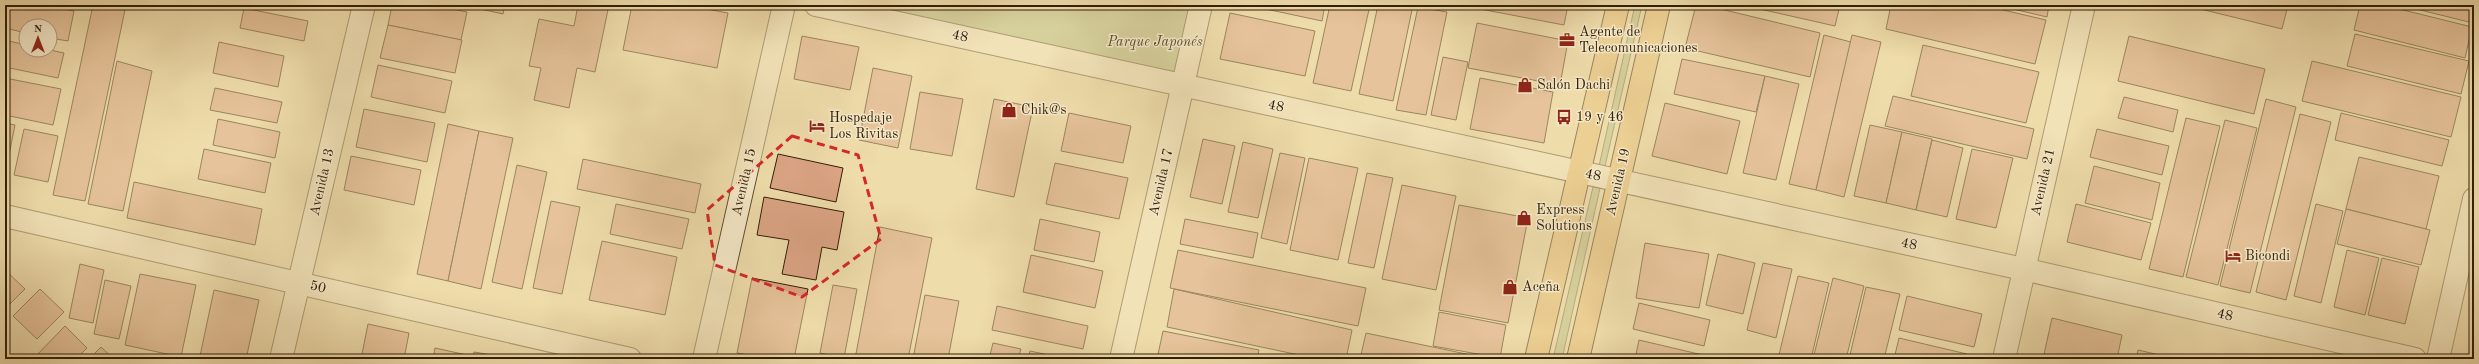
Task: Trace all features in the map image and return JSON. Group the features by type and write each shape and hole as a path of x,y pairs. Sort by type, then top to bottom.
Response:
{"main road":[{"path":"1536,359 1618,5"},
{"name":"Avenida 19","path":"1578,359 1659,5"}],"street":[{"name":"Avenida 13","path":"281,359 364,5"},
{"name":"Avenida 15","path":"704,359 784,5"},
{"name":"48","path":"816,5 2023,269 2415,359"},
{"name":"Avenida 17","path":"1121,359 1201,5"},
{"name":"Avenida 21","path":"2004,359 2023,269 2084,5"},
{"path":"2438,359 2474,199"},
{"name":"50","path":"5,216 630,359"}],"highlighted area":[{"path":"792,136 858,155 881,239 802,297 715,265 707,210"}],"green space":[{"name":"Parque Japonés","path":"816,5 1201,5 1183,85"},
{"path":"1635,5 1642,5 1605,166 1599,166"},
{"path":"1593,187 1600,188 1562,359 1553,359"}],"building":[{"path":"5,5 45,5 74,11 68,41 58,39 58,18 18,18 18,31 5,28"},
{"path":"93,5 126,5 85,201 53,195"},
{"path":"392,5 432,5 467,12 461,40 388,25"},
{"path":"462,5 505,5 503,14"},
{"path":"578,5 609,5 595,72 577,68 569,108 534,100 541,68 529,66 539,19 574,26"},
{"path":"632,5 685,5 728,13 717,68 623,50"},
{"path":"1247,5 1325,5 1322,21"},
{"path":"1330,5 1370,5 1351,91 1313,83"},
{"path":"1378,5 1413,5 1393,101 1359,94"},
{"path":"1459,5 1568,5 1564,25"},
{"path":"1696,5 1704,5 1820,33 1810,77 1685,48"},
{"path":"1742,5 1840,5 1835,26"},
{"path":"1891,5 1982,5 2046,20 2035,64 1886,29"},
{"path":"1996,5 2049,5 2047,17"},
{"path":"2184,5 2288,5 2282,29"},
{"path":"2360,5 2383,5 2472,27 2465,58 2354,30"},
{"path":"2400,5 2474,5 2474,20 2473,23"},
{"path":"1418,7 1447,12 1426,115 1396,110"},
{"path":"244,8 308,21 304,41 240,28"},
{"path":"1230,13 1315,31 1305,76 1220,59"},
{"path":"1477,23 1568,41 1560,85 1468,68"},
{"path":"388,25 462,40 455,73 380,58"},
{"path":"2355,34 2469,61 2461,94 2347,66"},
{"path":"1824,35 1851,42 1816,190 1789,184"},
{"path":"1852,35 1881,42 1844,197 1816,190"},
{"path":"802,36 859,47 850,90 794,79"},
{"path":"2129,36 2265,69 2254,114 2118,81"},
{"path":"5,40 18,43 18,58 58,58 58,52 64,53 58,78 5,67"},
{"path":"219,42 284,56 278,87 213,73"},
{"path":"1923,45 2039,72 2026,123 1911,96"},
{"path":"1443,57 1468,62 1456,120 1431,115"},
{"path":"1682,59 1765,76 1756,112 1674,94"},
{"path":"117,61 152,71 123,211 88,204"},
{"path":"2312,61 2461,97 2451,137 2302,101"},
{"path":"378,65 452,81 445,113 371,97"},
{"path":"873,68 912,76 898,148 859,140"},
{"path":"1765,76 1799,84 1776,180 1743,173"},
{"path":"5,78 61,89 53,125 5,115"},
{"path":"1480,78 1553,92 1544,143 1470,129"},
{"path":"215,88 282,102 277,123 210,110"},
{"path":"920,92 963,99 952,156 910,149"},
{"path":"1893,96 2034,129 2027,159 1885,126"},
{"path":"2124,97 2178,110 2173,132 2118,118"},
{"path":"994,99 1033,107 1014,197 976,189"},
{"path":"2266,99 2296,107 2250,293 2220,286"},
{"path":"1665,103 1740,121 1727,174 1652,156"},
{"path":"364,109 435,123 427,162 356,147"},
{"path":"1069,113 1131,126 1123,163 1061,151"},
{"path":"2341,113 2449,140 2442,166 2335,140"},
{"path":"2300,114 2331,122 2286,300 2256,292"},
{"path":"2186,118 2220,126 2183,277 2149,269"},
{"path":"218,119 280,132 275,158 213,145"},
{"path":"2225,120 2257,128 2218,285 2186,277"},
{"path":"5,123 15,125 5,175"},
{"path":"448,124 479,131 448,281 417,274"},
{"path":"1870,125 1902,132 1886,203 1854,196"},
{"path":"24,129 58,136 48,182 14,175"},
{"path":"2097,129 2169,146 2162,175 2090,157"},
{"path":"479,131 513,138 481,289 448,281"},
{"path":"1902,132 1932,139 1916,210 1886,203"},
{"path":"1203,139 1235,146 1222,204 1190,197"},
{"path":"1932,140 1963,148 1947,217 1916,210"},
{"path":"1243,142 1273,149 1258,218 1228,212"},
{"path":"204,149 271,163 265,193 198,179"},
{"path":"1972,149 2013,158 1996,228 1956,219"},
{"path":"1280,153 1305,158 1287,244 1261,238"},
{"path":"778,154 843,168 836,202 770,188"},
{"path":"351,156 421,170 414,205 344,190"},
{"path":"2359,157 2439,176 2426,229 2346,209"},
{"path":"1309,158 1358,168 1338,260 1290,250"},
{"path":"583,159 701,184 695,213 577,189"},
{"path":"1055,163 1128,178 1119,219 1046,204"},
{"path":"517,165 547,172 522,289 492,282"},
{"path":"2094,166 2160,183 2152,220 2085,203"},
{"path":"1367,173 1393,178 1374,268 1348,263"},
{"path":"134,182 262,209 255,245 127,218"},
{"path":"1402,185 1456,196 1436,290 1382,279"},
{"path":"764,197 844,212 837,250 822,247 816,280 782,274 789,240 757,235"},
{"path":"551,201 580,207 562,294 533,288"},
{"path":"616,204 689,219 682,249 610,234"},
{"path":"2076,204 2151,223 2141,260 2067,242"},
{"path":"2316,204 2343,211 2321,303 2294,296"},
{"path":"1459,205 1528,218 1508,323 1439,310"},
{"path":"2346,209 2430,230 2421,265 2337,244"},
{"path":"1040,219 1100,232 1094,262 1034,250"},
{"path":"1185,219 1258,233 1253,258 1180,244"},
{"path":"880,227 932,238 908,359 855,359"},
{"path":"602,241 677,257 665,315 589,300"},
{"path":"1645,243 1709,254 1699,308 1636,298"},
{"path":"1178,250 1366,288 1358,326 1170,288"},
{"path":"2347,250 2379,258 2365,315 2334,307"},
{"path":"1718,254 1755,263 1743,314 1706,305"},
{"path":"1031,255 1103,271 1095,308 1023,292"},
{"path":"2382,258 2419,267 2405,324 2368,315"},
{"path":"1763,263 1792,269 1776,338 1747,330"},
{"path":"80,264 104,270 93,323 69,318"},
{"path":"5,270 25,289 5,309"},
{"path":"140,274 196,285 181,357 125,345"},
{"path":"1798,276 1829,283 1811,359 1778,359"},
{"path":"752,278 808,289 794,359 772,359 737,353"},
{"path":"1833,278 1864,286 1846,359 1813,359"},
{"path":"105,280 131,286 119,339 94,334"},
{"path":"833,285 857,289 844,358 820,353"},
{"path":"1866,287 1900,294 1884,359 1849,359"},
{"path":"40,289 64,312 37,339 13,316"},
{"path":"1174,289 1352,330 1346,359 1318,359 1167,327"},
{"path":"214,290 259,300 246,359 215,359 200,356"},
{"path":"925,295 959,301 948,359 913,359"},
{"path":"1907,296 1982,314 1974,347 1899,330"},
{"path":"1639,303 1710,320 1704,346 1633,329"},
{"path":"997,306 1088,326 1083,349 992,330"},
{"path":"1439,312 1506,325 1500,358 1433,346"},
{"path":"2052,318 2122,335 2117,359 2043,359"},
{"path":"368,324 409,333 404,359 361,359"},
{"path":"65,326 87,348 76,359 33,359"},
{"path":"1163,331 1259,350 1257,359 1157,359"},
{"path":"1366,333 1490,359 1360,359"},
{"path":"1899,338 1967,354 1966,359 1894,359"},
{"path":"1639,340 1707,356 1707,359 1635,359"},
{"path":"993,343 1021,349 1018,359 989,359"},
{"path":"101,347 114,359 89,359"},
{"path":"435,348 467,355 466,359 433,359"},
{"path":"2138,350 2177,359 2136,359"},
{"path":"1030,351 1068,359 1028,359"},
{"path":"474,352 497,356 497,359 473,359"}],"place":[{"name":"Agente de Telecomunicaciones","path":"1567,40"},
{"name":"Salón Dachi","path":"1525,85"},
{"name":"Chik@s","path":"1009,110"},
{"name":"19 y 46","path":"1564,117"},
{"name":"Hospedaje Los Rivitas","path":"817,126"},
{"name":"Express Solutions","path":"1524,218"},
{"name":"Bicondi","path":"2233,256"},
{"name":"Aceña","path":"1510,287"}]}
